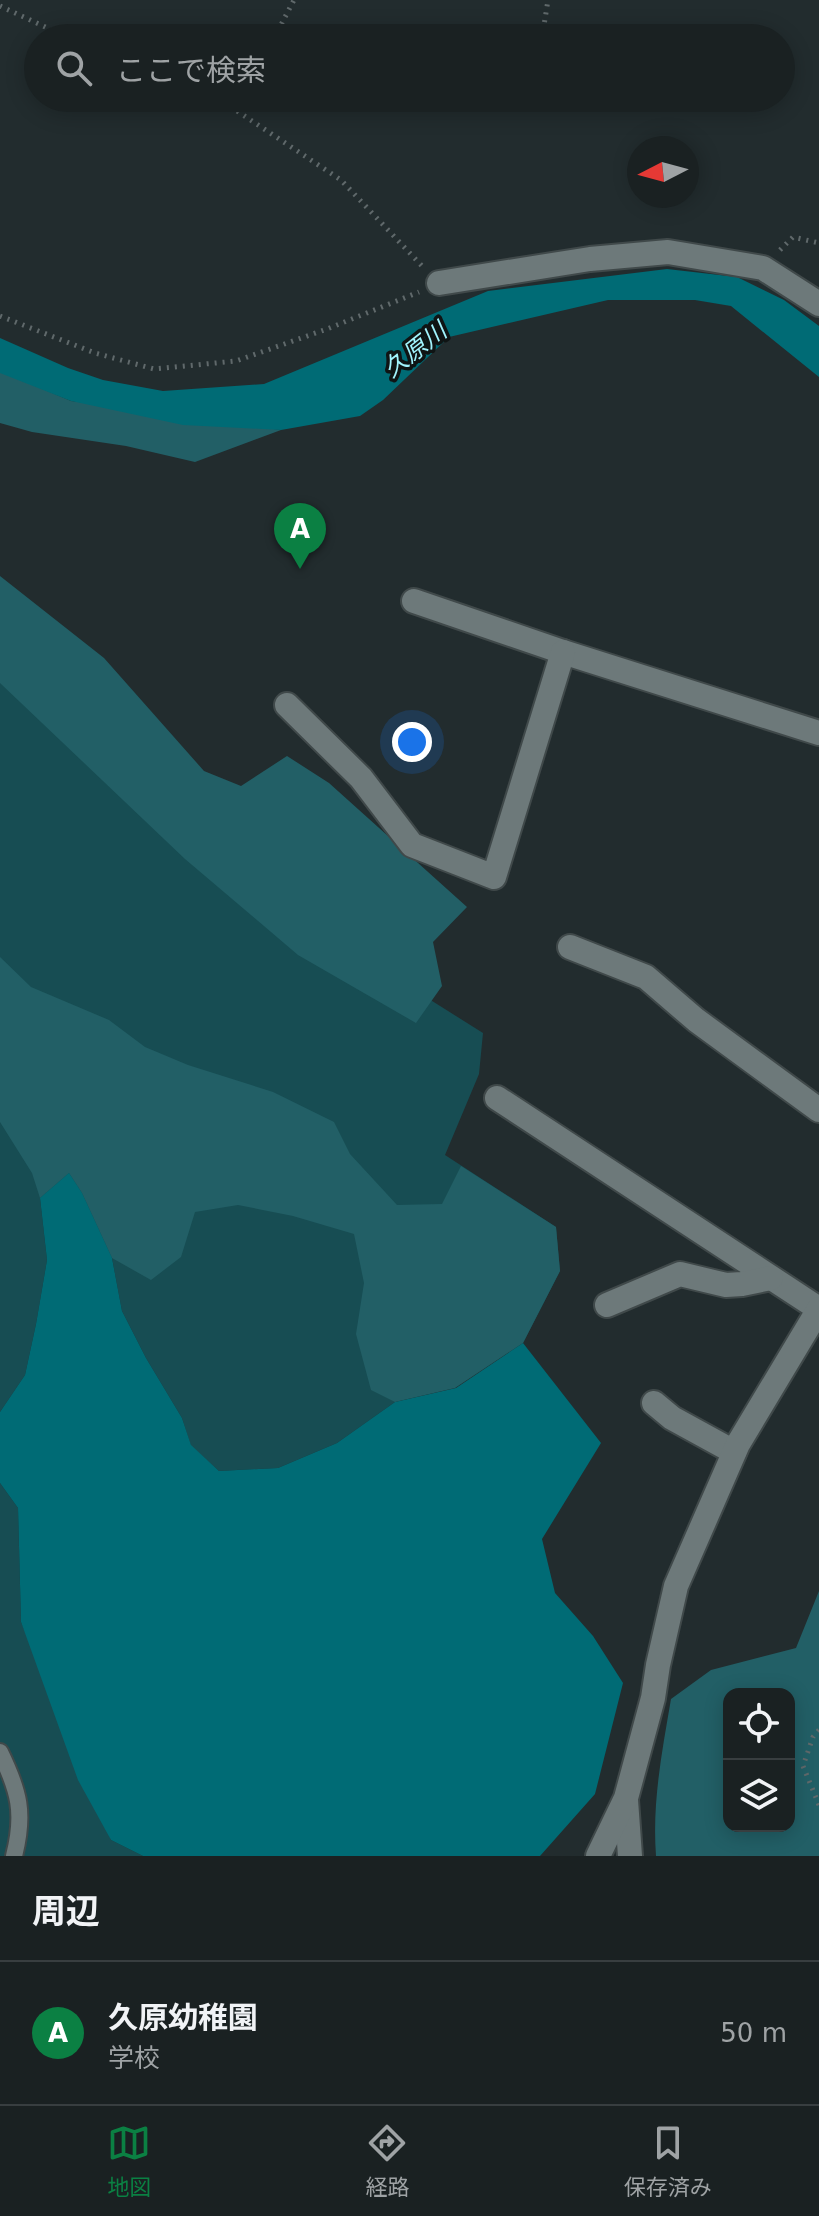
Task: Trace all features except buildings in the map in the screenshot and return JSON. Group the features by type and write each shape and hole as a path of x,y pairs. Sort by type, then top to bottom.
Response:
{"street":[{"path":"439,283 590,259 668,252 763,268 819,304"},
{"path":"414,601 819,733"},
{"path":"287,705 361,778 412,845 494,877 563,652"},
{"path":"570,947 646,977 696,1020 819,1110"},
{"path":"497,1098 771,1278 816,1320 734,1452 676,1586 653,1698 626,1798 598,1856"},
{"path":"607,1305 680,1274 726,1285 771,1278"},
{"path":"654,1403 672,1418 734,1452"},
{"path":"626,1798 630,1856"}],"lane":[{"path":"0,1752 14,1781 20,1808 14,1856"}],"path":[{"path":"281,24 294,0"},
{"path":"544,24 548,0"},
{"path":"0,6 39,24"},
{"path":"0,316 95,353 154,369 236,361 327,329 439,283 341,180 239,112"},
{"path":"763,268 793,237 819,243"},
{"path":"819,1730 813,1737 803,1766 819,1805"}],"shaded area":[{"path":"0,371 71,401 281,430 195,462 126,446 32,432 0,423"},
{"path":"0,576 104,658 204,771 241,786 287,756 329,783 467,907 433,942 442,986 416,1023 298,955 185,859 0,683"},
{"path":"0,644 421,994 483,1033 479,1074 445,1155 556,1227 560,1271 523,1343 395,1402 337,1443 278,1468 219,1471 191,1446 182,1418 122,1311 112,1258 40,1198 47,1260 36,1324 25,1375 0,1412"},
{"path":"0,957 31,987 109,1020 145,1047 188,1065 273,1092 334,1122 350,1154 397,1205 442,1204 461,1166 556,1227 560,1271 523,1343 455,1388 395,1402 371,1390 356,1334 364,1283 354,1234 293,1216 238,1205 195,1212 181,1257 151,1280 112,1258 82,1193 69,1173 40,1198 32,1173 0,1122"},
{"path":"0,1483 18,1508 21,1622 111,1840 143,1856 0,1856"},
{"path":"819,1591 819,1856 656,1856 657,1797 671,1699 711,1670 796,1648"}],"water":[{"name":"久原川","path":"667,269 737,277 784,300 819,326 819,377 731,306 695,300 608,300 449,337 383,400 360,416 281,430 183,425 71,401 0,373 0,338 103,380 163,391 264,384 488,291"},
{"path":"69,1173 82,1193 112,1258 122,1311 182,1418 191,1445 219,1471 278,1468 337,1443 395,1402 456,1388 523,1343 601,1443 542,1539 555,1593 593,1636 623,1683 595,1794 540,1856 143,1856 111,1840 78,1780 21,1622 18,1508 0,1483 0,1412 25,1375 47,1260 40,1198"}],"place":[{"name":"久原幼稚園","path":"300,569"}]}
